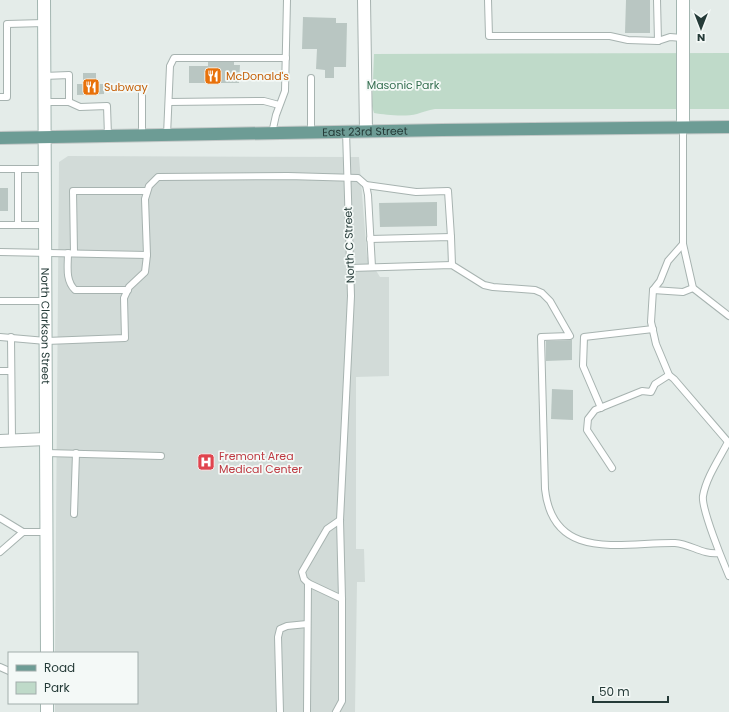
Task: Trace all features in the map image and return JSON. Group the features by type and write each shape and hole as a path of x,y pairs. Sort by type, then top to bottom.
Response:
{"main road":[{"name":"East 23rd Street","path":"0,138 346,131 729,127"}],"street":[{"name":"North Clarkson Street","path":"44,0 47,652"},
{"path":"364,0 366,131"},
{"path":"683,0 683,127"},
{"path":"6,440 46,440"}],"lane":[{"path":"272,133 285,91 287,0"},
{"path":"488,0 489,36 610,36 628,40 658,41 670,37 682,38"},
{"path":"657,0 658,41"},
{"path":"0,97 8,97 7,24 44,23"},
{"path":"167,135 170,66 174,58 286,58"},
{"path":"44,76 69,75 69,102"},
{"path":"311,78 311,132"},
{"path":"142,92 142,136"},
{"path":"168,102 264,101 280,105"},
{"path":"45,102 69,102 80,108 107,106 108,136"},
{"path":"683,127 683,244 693,288 729,316"},
{"name":"North C Street","path":"336,712 342,701 340,520 351,268 346,131"},
{"path":"0,169 45,169"},
{"path":"18,169 18,225"},
{"path":"0,337 46,341 125,338 124,298 128,290 145,272 147,255 145,199 149,186 158,177 358,178 366,185 416,192 448,191 452,265"},
{"path":"366,185 368,195 372,267"},
{"path":"128,290 75,290 70,285 68,277 71,253 73,191 147,191"},
{"path":"0,225 46,225"},
{"path":"370,239 451,237"},
{"path":"683,244 668,261 660,281 653,290 651,322 656,344 669,375 728,443 706,485 702,498 719,553 729,576"},
{"path":"0,252 147,255"},
{"path":"351,268 452,265 484,285 499,288 531,289 542,293 550,301 570,336"},
{"path":"653,290 683,292 693,288"},
{"path":"0,301 46,301"},
{"path":"653,329 584,337 541,337 545,489 548,508 557,523 574,537 584,542 626,545 677,543 688,545 700,552 711,554 719,553"},
{"path":"6,440 11,371 11,337"},
{"path":"584,337 583,366 601,408"},
{"path":"0,370 11,371"},
{"path":"612,468 587,430 588,419 595,410 642,392 651,392 655,384 669,375"},
{"path":"46,452 162,456"},
{"path":"74,514 76,453"},
{"path":"0,518 23,532 46,532"},
{"path":"340,520 327,529 302,572 304,579 308,583 342,599"},
{"path":"0,552 23,532"},
{"path":"307,712 308,583"},
{"path":"280,712 278,637 280,630 287,626 307,624"}],"shaded area":[{"name":"Fremont Area Medical Center","path":"68,156 359,157 367,256 380,277 389,277 389,376 356,377 356,549 364,549 365,582 357,582 355,712 55,712 55,704 138,704 138,652 55,652 59,162"}],"green space":[{"name":"Masonic Park","path":"729,53 729,109 435,109 417,114 401,116 374,113 372,106 374,54"}],"building":[{"path":"626,0 650,0 650,33 625,33"},
{"path":"303,17 336,18 336,23 347,23 346,67 334,67 334,78 325,78 325,70 316,69 317,49 302,49"},
{"path":"208,62 234,62 234,65 240,65 239,83 189,83 189,66 208,66"},
{"path":"83,73 96,73 96,84 104,84 104,94 77,95 77,84 83,84"},
{"path":"0,188 8,188 8,211 0,211"},
{"path":"437,202 437,226 380,227 379,203"},
{"path":"572,340 572,360 546,361 546,341"},
{"path":"552,389 573,390 573,420 551,419"}],"place":[{"name":"McDonald's","path":"213,76"},
{"name":"Subway","path":"91,87"},
{"name":"Fremont Area Medical Center","path":"206,462"}]}
